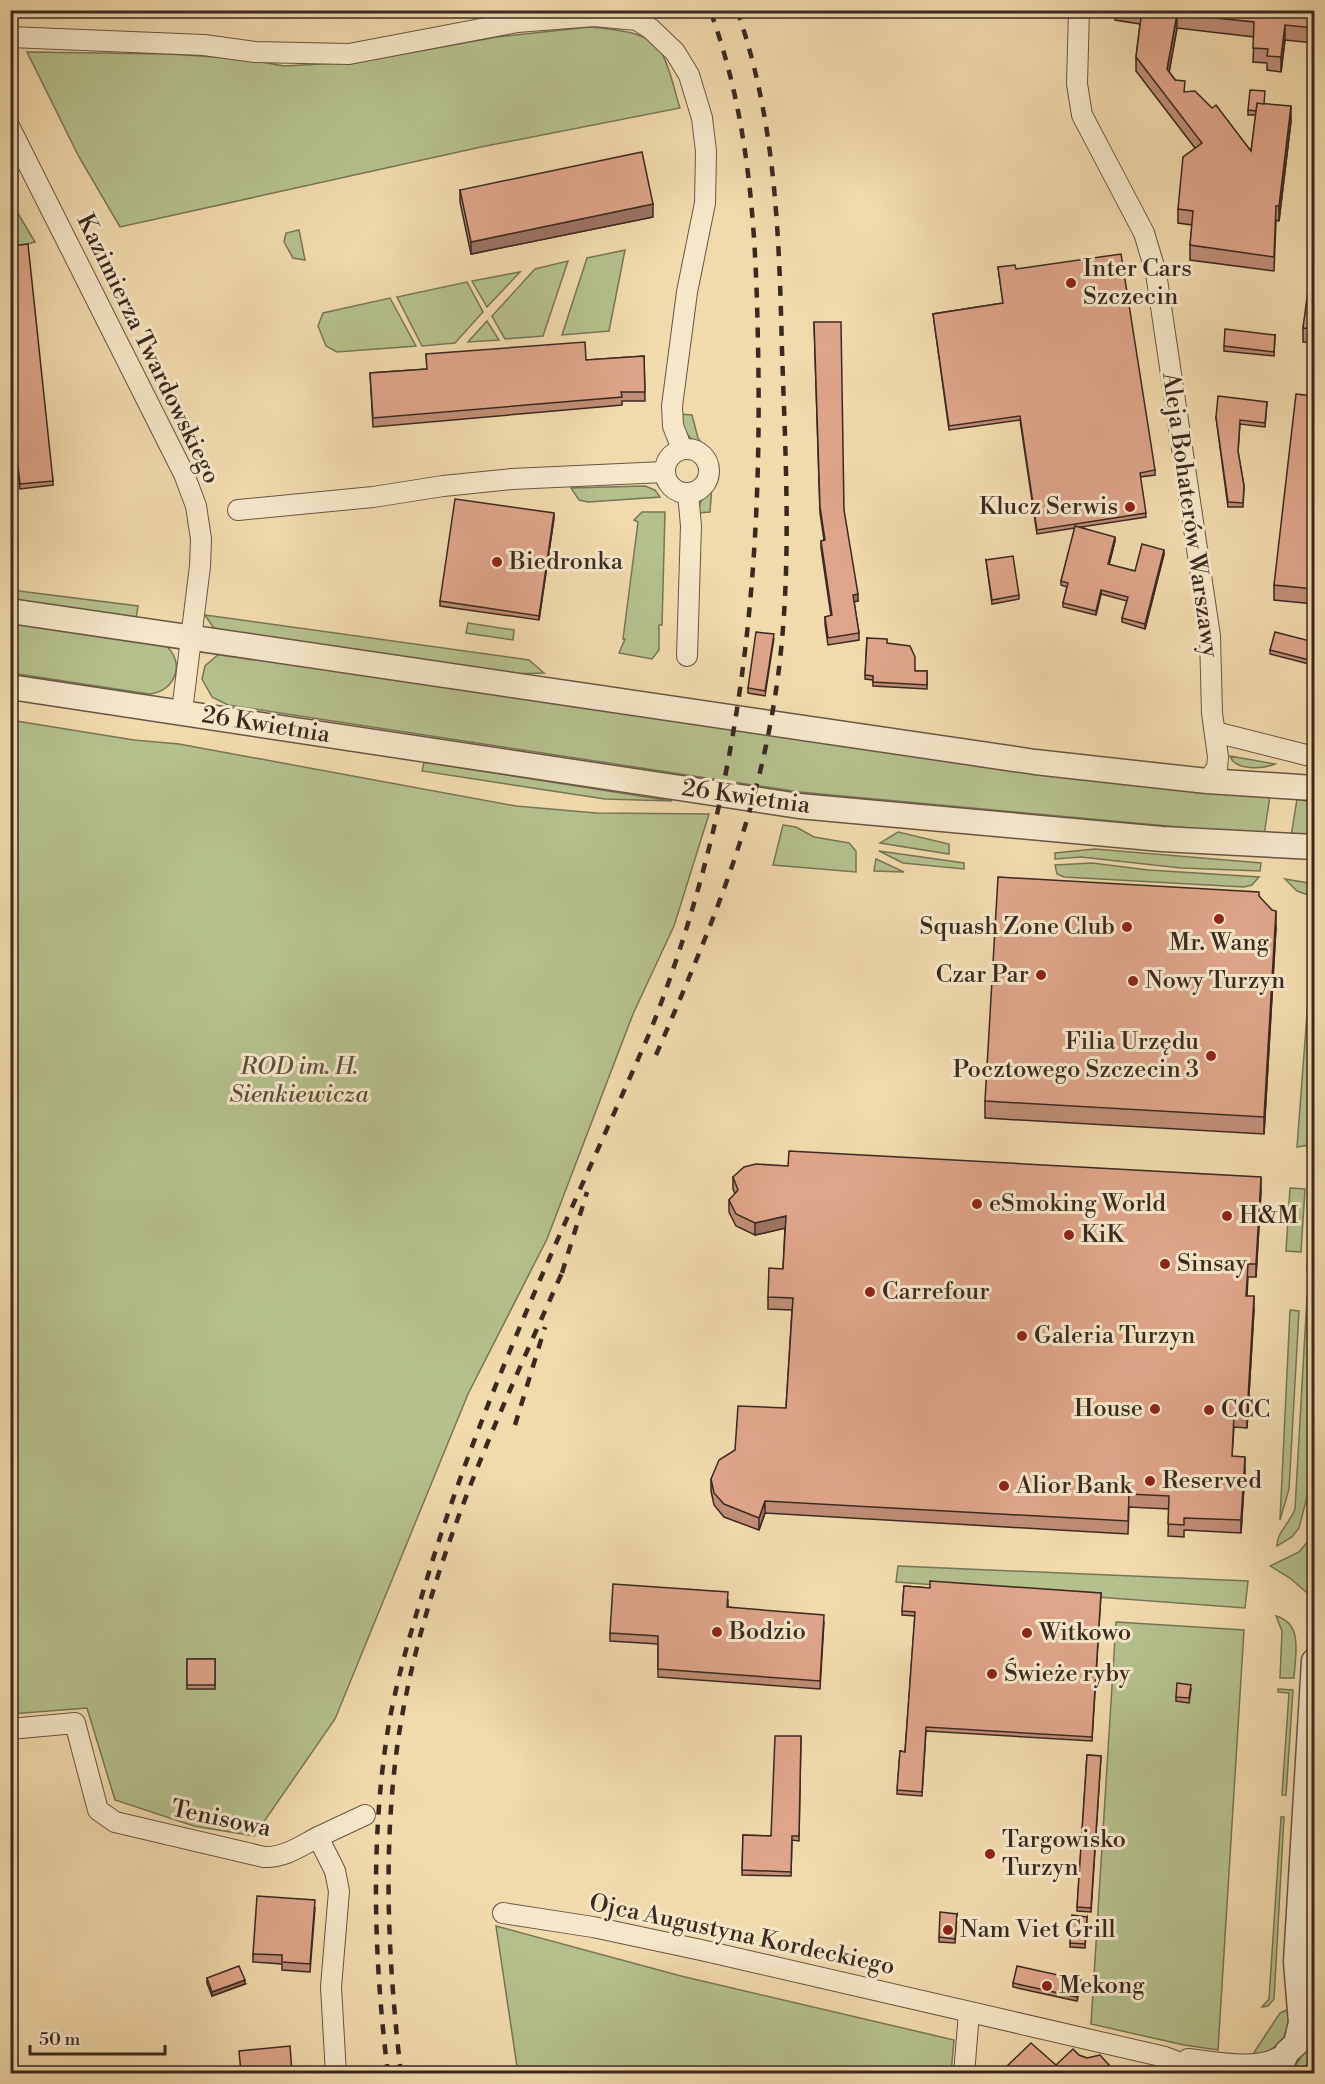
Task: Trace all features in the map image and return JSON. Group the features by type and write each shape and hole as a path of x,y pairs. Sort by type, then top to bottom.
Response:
{"street":[{"name":"Aleja Bohaterów Warszawy","path":"1078,10 1077,84 1082,115 1144,232 1156,268 1210,636 1215,732"},
{"path":"10,37 204,45 255,52 349,54 517,22 594,16 637,20 651,29 675,52 689,75 702,118 706,151 705,203 687,292 672,406 673,426 682,449"},
{"name":"Kazimierza Twardowskiego","path":"10,128 193,497 201,539 191,637"},
{"path":"682,449 695,450 701,454 709,471 705,484 688,493 671,487 664,472 669,457 682,449"},
{"path":"238,510 522,478 664,472"},
{"path":"687,656 691,526 688,493"},
{"path":"10,611 1035,762 1308,790"},
{"name":"26 Kwietnia","path":"182,711 191,637"},
{"name":"26 Kwietnia","path":"10,687 810,807 1096,834 1314,847"},
{"path":"1207,781 1217,766 1215,732 1314,757"},
{"path":"1286,847 1314,841"},
{"path":"1286,847 1314,857"},
{"path":"1294,2050 1301,2026 1296,1962 1314,1661"},
{"name":"Tenisowa","path":"10,1729 75,1723 98,1810 115,1822 264,1857 287,1853 318,1837"},
{"path":"336,2073 331,1987 339,1891 335,1871 318,1837 364,1815"},
{"name":"Ojca Augustyna Kordeckiego","path":"503,1913 601,1929 701,1950 1165,2056 1260,2063 1272,2061 1294,2050"},
{"path":"964,2073 969,2013"},
{"name":"Ojca Augustyna Kordeckiego","path":"1165,2056 1209,2073"}],"green space":[{"path":"590,27 628,32 655,44 672,78 680,108 481,147 120,227 79,157 27,52 170,54 245,59 284,66 359,62 497,37"},
{"path":"10,200 35,242 11,248"},
{"path":"299,230 305,260 293,258 284,242 286,233"},
{"path":"625,250 609,331 562,335 587,258"},
{"path":"568,261 543,336 505,339 492,316 535,269"},
{"path":"520,272 487,307 472,281"},
{"path":"467,282 483,312 455,343 422,346 397,297"},
{"path":"390,298 416,346 337,352 326,346 318,326 323,313"},
{"path":"487,321 499,340 468,342"},
{"path":"680,414 692,415 698,438 707,452 689,436"},
{"path":"712,485 710,512 698,513 700,503"},
{"path":"645,486 655,490 660,497 588,502 579,500 571,488"},
{"path":"642,512 665,512 662,625 659,625 659,650 652,659 619,653 625,639 623,639 638,522 634,520"},
{"path":"11,590 138,606 136,619 11,602"},
{"path":"205,615 529,660 544,673 508,674 221,631 213,627"},
{"path":"10,621 165,645 175,659 175,675 166,688 149,694 11,673"},
{"path":"468,623 514,630 513,640 466,633"},
{"path":"220,653 1270,796 1264,835 799,792 228,705 212,697 202,679 205,666"},
{"name":"ROD im. H. Sienkiewicza","path":"10,720 134,740 179,744 516,806 596,813 709,814 674,926 633,1014 547,1239 468,1394 335,1719 254,1836 194,1826 115,1800 87,1708 11,1714"},
{"path":"1230,756 1275,764 1250,768 1237,764"},
{"path":"424,762 672,801 605,799 422,771"},
{"path":"1297,799 1314,803 1314,835 1291,837"},
{"path":"783,825 796,827 814,837 849,843 856,851 856,872 773,865"},
{"path":"898,832 949,844 949,854 880,843"},
{"path":"1095,849 1261,863 1260,871 1181,868 1081,857 1055,859 1055,853"},
{"path":"879,851 964,863 964,869 903,863"},
{"path":"876,859 904,872 874,871"},
{"path":"1092,863 1148,870 1259,877 1252,885 1244,887 1064,877 1057,874 1055,865"},
{"path":"1285,879 1314,884 1314,897 1297,891"},
{"path":"1314,942 1314,1042 1309,1145 1297,1147 1311,961"},
{"path":"1290,1188 1305,1189 1301,1252 1286,1251"},
{"path":"1312,1189 1314,1189 1314,1272 1307,1271"},
{"path":"1307,1297 1314,1297 1314,1409 1310,1436 1308,1493 1299,1528 1292,1537 1277,1546 1277,1541 1295,1509"},
{"path":"1290,1310 1299,1311 1289,1489 1280,1520"},
{"path":"1309,1540 1313,1542 1309,1592 1306,1592 1290,1578 1270,1566 1299,1552"},
{"path":"898,1566 1248,1581 1245,1608 896,1582"},
{"path":"1276,1616 1285,1620 1294,1633 1296,1650 1294,1678 1280,1678 1282,1631"},
{"path":"1116,1622 1244,1630 1218,2050 1184,2045 1091,2024"},
{"path":"1278,1689 1293,1690 1286,1795 1282,1795 1289,1693 1278,1692"},
{"path":"1314,1810 1314,1990 1308,1992 1305,1973"},
{"path":"1281,1817 1284,1817 1274,1999 1268,2006 1262,2007 1269,1999"},
{"path":"496,1926 681,1976 954,2040 951,2073 518,2073"},
{"path":"1289,2009 1288,2027 1282,2040 1271,2050 1253,2054 1280,2013"},
{"path":"1314,2045 1314,2073 1291,2073 1302,2055"}],"building":[{"path":"1142,10 1314,10 1314,28 1285,25 1281,57 1267,56 1268,49 1253,48 1254,22 1177,14 1167,69 1175,80 1185,81 1184,92 1195,91 1212,108 1216,105 1251,151 1257,103 1291,106 1279,206 1276,206 1274,257 1190,245 1193,211 1178,209 1183,157 1202,143 1136,57"},
{"path":"1250,90 1265,91 1264,104 1257,103 1256,111 1248,110"},
{"path":"642,152 653,204 471,242 460,190"},
{"path":"28,244 53,481 20,484 14,431 10,431 10,246"},
{"path":"1121,254 1155,470 1140,473 1146,513 1037,530 1020,416 949,426 933,314 1003,303 998,267 1015,265 1016,269"},
{"path":"1311,267 1314,268 1314,329 1303,328"},
{"path":"814,322 841,322 844,510 858,594 853,595 859,633 828,638 825,617 832,615 821,541 825,540 820,507"},
{"path":"1225,329 1275,335 1274,352 1224,346"},
{"path":"585,342 586,360 644,356 645,392 621,392 622,397 373,418 370,373 427,369 426,354"},
{"path":"1296,394 1314,396 1314,589 1274,585"},
{"path":"1218,396 1267,402 1265,423 1240,420 1238,451 1244,486 1243,503 1228,502 1216,417"},
{"name":"Biedronka","path":"455,499 554,513 539,616 440,601"},
{"path":"1075,526 1115,537 1108,564 1135,571 1142,544 1164,550 1145,624 1122,618 1128,597 1101,590 1096,611 1063,603 1068,583 1061,581"},
{"path":"1013,556 1019,595 992,600 986,560"},
{"path":"756,632 774,634 765,691 748,688"},
{"path":"1275,632 1314,642 1313,661 1270,650"},
{"path":"867,638 887,639 887,643 910,646 915,657 915,671 927,671 927,685 873,682 873,676 865,675"},
{"name":"Nowy Turzyn","path":"998,877 1259,892 1259,896 1272,910 1276,911 1264,1117 985,1101"},
{"name":"Galeria Turzyn","path":"789,1151 1261,1177 1256,1264 1248,1264 1246,1296 1254,1296 1247,1415 1234,1415 1232,1456 1245,1457 1241,1520 1184,1518 1184,1525 1168,1524 1169,1496 1129,1494 1128,1521 765,1501 759,1518 724,1504 714,1493 711,1479 719,1460 735,1450 738,1406 786,1408 793,1298 768,1297 769,1268 783,1269 786,1216 755,1223 736,1214 729,1200 738,1190 733,1177 744,1167 756,1164 788,1166"},
{"path":"930,1581 1101,1593 1092,1737 926,1727 922,1792 897,1790 900,1751 905,1752 915,1612 902,1611 904,1586 930,1588"},
{"name":"Bodzio","path":"613,1584 728,1592 727,1607 824,1615 820,1681 658,1669 658,1636 610,1633"},
{"path":"187,1659 215,1659 215,1685 187,1685"},
{"path":"1177,1683 1191,1685 1189,1698 1176,1697"},
{"path":"775,1736 801,1736 799,1836 792,1836 791,1872 742,1870 743,1835 771,1836"},
{"path":"1087,1755 1101,1756 1091,1908 1077,1907"},
{"path":"257,1896 315,1900 310,1964 282,1962 282,1955 253,1954"},
{"name":"Nam Viet Grill","path":"940,1912 957,1914 955,1939 939,1937"},
{"path":"1072,1915 1087,1917 1085,1944 1070,1943"},
{"path":"239,1966 245,1980 212,1992 207,1978"},
{"name":"Mekong","path":"1017,1966 1081,1980 1077,1997 1013,1983"},
{"path":"1031,2043 1056,2065 1073,2049 1079,2055 1087,2058 1100,2055 1109,2065 1106,2073 1005,2073 1002,2071"},
{"path":"290,2046 292,2073 241,2073 239,2051"}],"railway":[{"path":"388,2074 377,1945 376,1858 382,1771 392,1707 402,1664 433,1559 480,1425 534,1293 650,1032 680,947 705,863 725,779 739,694 756,522 758,345 755,260 742,134 734,92 710,10"},
{"path":"656,1055 708,932 751,807 771,720 783,628 787,536 777,221 768,136 750,52 737,10"},
{"path":"562,1273 587,1192"},
{"path":"401,2074 390,1947 390,1819 399,1734 411,1673 426,1613 467,1495 514,1380 565,1266"},
{"path":"515,1425 545,1327"}],"place":[{"name":"Inter Cars Szczecin","path":"1071,283"},
{"name":"Klucz Serwis","path":"1130,507"},
{"name":"Biedronka","path":"497,562"},
{"name":"Mr. Wang","path":"1219,919"},
{"name":"Squash Zone Club","path":"1127,927"},
{"name":"Czar Par","path":"1041,975"},
{"name":"Nowy Turzyn","path":"1133,981"},
{"name":"Filia Urzędu Pocztowego Szczecin 3","path":"1211,1056"},
{"name":"eSmoking World","path":"977,1204"},
{"name":"H&M","path":"1227,1216"},
{"name":"KiK","path":"1069,1235"},
{"name":"Sinsay","path":"1165,1264"},
{"name":"Carrefour","path":"870,1292"},
{"name":"Galeria Turzyn","path":"1022,1336"},
{"name":"House","path":"1155,1409"},
{"name":"CCC","path":"1209,1410"},
{"name":"Reserved","path":"1150,1481"},
{"name":"Alior Bank","path":"1004,1486"},
{"name":"Bodzio","path":"717,1632"},
{"name":"Witkowo","path":"1027,1633"},
{"name":"Świeże ryby","path":"992,1674"},
{"name":"Targowisko Turzyn","path":"990,1854"},
{"name":"Nam Viet Grill","path":"948,1930"},
{"name":"Mekong","path":"1047,1986"}]}
